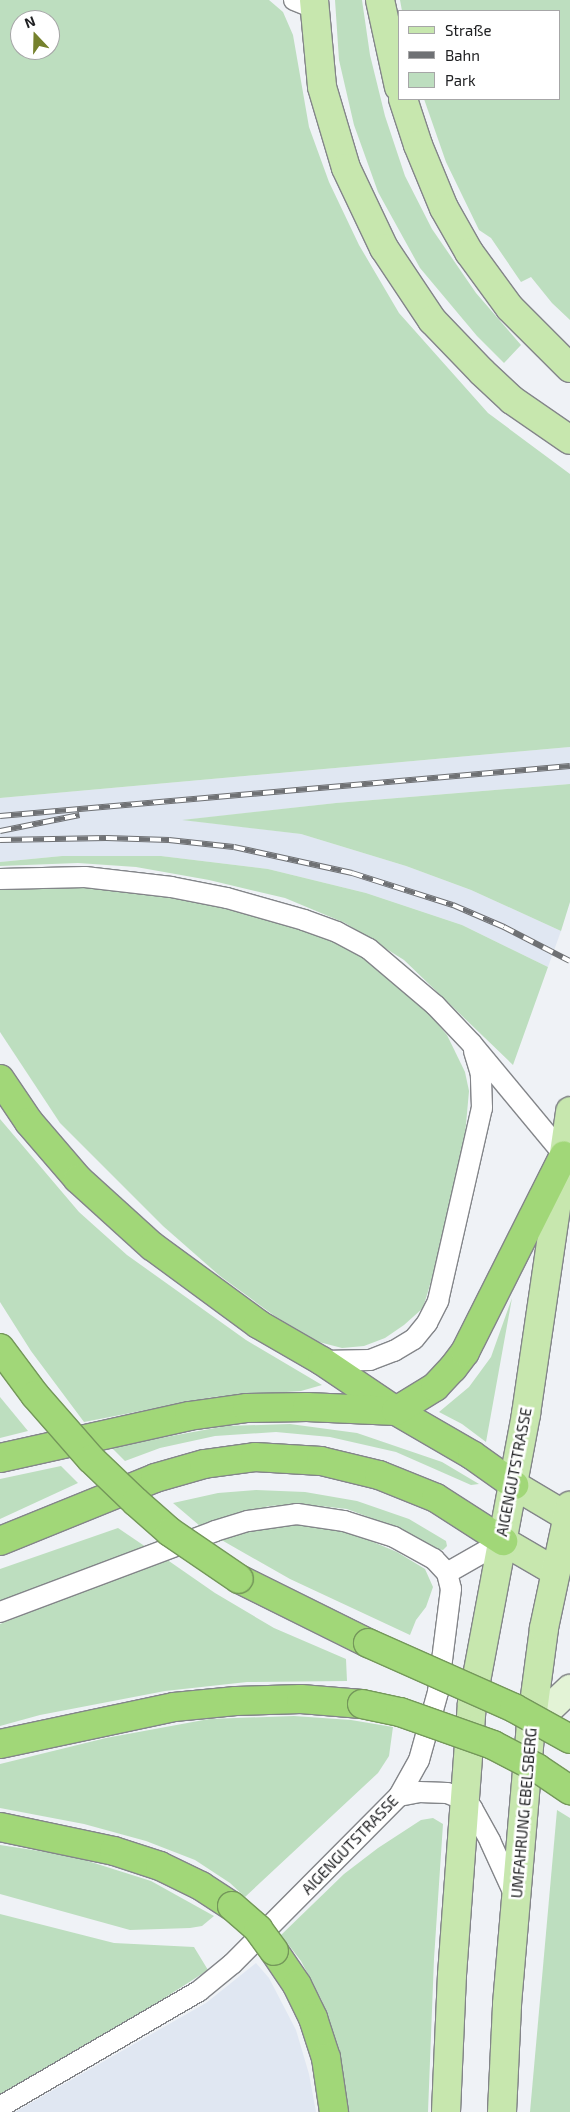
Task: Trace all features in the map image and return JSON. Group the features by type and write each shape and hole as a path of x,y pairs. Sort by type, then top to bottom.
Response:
{"highway":[{"path":"0,1079 29,1122 78,1179 152,1246 258,1324 322,1361 396,1411 472,1455 514,1485"},
{"path":"0,1458 189,1416 247,1408 307,1407 396,1411 435,1387 454,1368 465,1352 564,1155"},
{"path":"0,1348 47,1409 91,1459 170,1532 239,1579 368,1643 514,1708 570,1739"},
{"path":"0,1542 155,1478 204,1464 255,1457 320,1461 379,1475 436,1498 503,1541"},
{"path":"0,1744 174,1707 236,1700 292,1699 362,1704 400,1712 493,1745 537,1768 570,1790"},
{"path":"0,1828 114,1851 160,1866 201,1886 232,1906 258,1929 297,1985 313,2018 326,2058 334,2112"}],"main road":[{"path":"380,0 398,81"},
{"path":"307,3 322,87 346,168 384,248 432,320 512,400 570,440"},
{"path":"403,100 418,145 448,215 469,252 510,308 570,368"},
{"name":"AIGENGUTSTRASSE","path":"503,1541 514,1485 570,1111"},
{"path":"514,1485 569,1513"},
{"name":"UMFAHRUNG EBELSBERG","path":"502,2112 507,2004 531,1726 544,1628 563,1577 569,1513"},
{"path":"446,2112 463,1799 472,1703 503,1541 563,1577"}],"street":[{"path":"531,1726 570,1689"}],"lane":[{"path":"0,879 85,876 171,887 227,898 304,920 337,932 369,948 435,1005 472,1044 564,1155"},
{"path":"322,1361 370,1360 394,1351 414,1339 428,1323 438,1301 482,1108 481,1074 472,1044"},
{"path":"0,1612 215,1531 248,1521 297,1514 344,1521 394,1537 434,1560 447,1573"},
{"name":"AIGENGUTSTRASSE","path":"0,2107 199,1991 232,1964 399,1796 419,1760 438,1692 451,1589 447,1573 503,1541"},
{"path":"399,1796 419,1792 447,1793 463,1799 472,1808 490,1841 517,1900"}],"shaded area":[{"path":"570,747 570,784 336,803 185,820 301,834 406,866 471,890 561,931 548,967 462,925 366,893 268,869 161,856 62,856 0,862 0,798"},
{"path":"256,1963 269,1978 296,2030 309,2074 316,2112 15,2112 206,2003"}],"green space":[{"path":"0,0 269,0 283,12 293,35 309,127 329,182 359,245 399,313 488,413 570,474 570,747 0,798"},
{"path":"335,0 362,0 370,55 385,116 405,176 432,229 476,293 521,345 504,363 477,336 420,268 378,192 354,125 339,60"},
{"path":"400,0 570,0 570,320 552,303 531,277 521,282 491,238 479,230 446,162 424,100 560,100 560,10 402,10"},
{"path":"570,784 570,902 561,931 471,890 406,866 301,834 182,820 336,803"},
{"path":"62,856 161,856 268,869 366,893 462,925 548,967 513,1065 404,960 345,923 285,898 209,880 136,867 78,863 0,866 0,862"},
{"path":"72,886 129,889 196,901 323,935 371,961 419,1001 447,1035 465,1072 469,1091 464,1146 435,1268 423,1308 404,1325 385,1338 364,1346 342,1348 319,1342 276,1317 220,1276 163,1226 60,1123 0,1032 0,887"},
{"path":"0,1119 79,1212 127,1255 246,1340 322,1385 301,1391 213,1397 84,1422 31,1351 0,1302"},
{"path":"512,1298 486,1442 462,1424 439,1412 469,1387 491,1357"},
{"path":"0,1397 28,1431 0,1438"},
{"path":"290,1424 357,1433 442,1462 479,1484 471,1485 396,1452 330,1437 276,1432 215,1436 160,1448 125,1461 111,1447 226,1426"},
{"path":"61,1466 78,1483 0,1519 0,1479"},
{"path":"256,1490 305,1492 357,1501 409,1519 446,1541 447,1546 443,1550 438,1549 384,1523 347,1509 302,1504 269,1506 200,1526 173,1503 218,1493"},
{"path":"302,1524 347,1531 397,1552 425,1569 433,1587 426,1607 416,1620 410,1635 290,1579 218,1538 270,1525"},
{"path":"118,1528 146,1547 0,1602 0,1569"},
{"path":"166,1559 215,1593 274,1628 346,1659 347,1681 247,1682 165,1691 40,1715 0,1726 0,1624"},
{"path":"294,1716 351,1720 393,1727 389,1756 378,1773 245,1897 230,1883 195,1860 146,1841 84,1824 0,1808 0,1764 106,1738 209,1719"},
{"path":"557,1810 570,1818 570,2112 530,2112"},
{"path":"433,1818 443,1824 434,1959 428,2112 349,2112 341,2062 322,2001 301,1961 281,1935 344,1874 378,1848 421,1820"},
{"path":"0,1845 72,1856 151,1881 214,1916 202,1926 190,1928 130,1930 0,1894"},
{"path":"0,1914 114,1943 194,1947 208,1970 107,2035 0,2094"}],"railway":[{"path":"0,816 570,766"},
{"path":"0,831 79,815"},
{"path":"0,840 106,838 169,840 234,847 352,873 453,905 504,927 570,961"}]}
